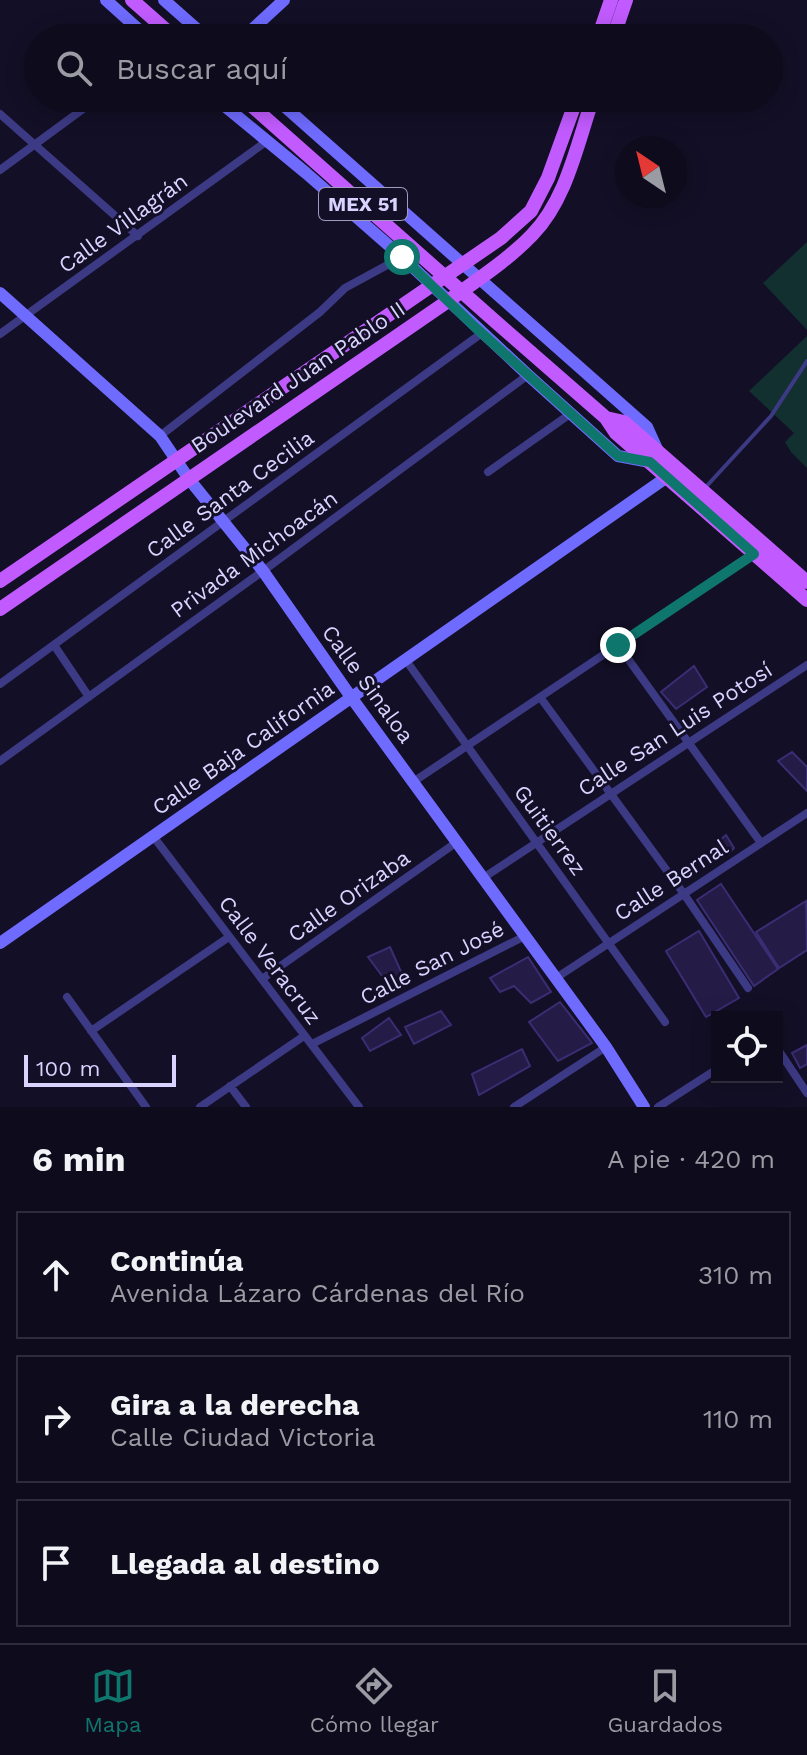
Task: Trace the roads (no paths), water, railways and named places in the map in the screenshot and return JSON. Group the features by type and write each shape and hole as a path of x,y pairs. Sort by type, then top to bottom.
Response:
{"main road":[{"path":"132,0 159,24"},
{"path":"603,24 611,0"},
{"path":"618,24 626,0"},
{"name":"MEX 51","path":"259,112 606,418 624,422 667,477 807,600"},
{"name":"Boulevard Juan Pablo II","path":"0,581 501,238 531,211 548,178 572,112"},
{"name":"Boulevard Juan Pablo II","path":"0,609 448,301 534,234 565,182 588,112"},
{"name":"MEX 51","path":"654,457 702,491 807,582"}],"street":[{"path":"106,0 133,24"},
{"path":"164,0 191,24"},
{"path":"258,24 284,0"},
{"path":"0,170 79,112"},
{"path":"232,112 402,257 618,456 654,457 647,427 291,112"},
{"path":"0,114 138,236"},
{"name":"Calle Villagrán","path":"0,334 267,141"},
{"path":"160,436 320,312 345,288 402,257"},
{"name":"Calle Sinaloa","path":"0,293 160,436 189,479 263,571 606,1047 644,1107"},
{"name":"Calle Santa Cecilia","path":"0,684 482,333"},
{"name":"Privada Michoacán","path":"0,761 528,375"},
{"path":"488,472 570,414"},
{"name":"Calle Baja California","path":"0,943 667,477"},
{"path":"413,782 754,554"},
{"path":"54,645 89,697"},
{"path":"618,645 761,843"},
{"name":"Guitierrez","path":"405,659 665,1022"},
{"name":"Calle San Luis Potosí","path":"483,878 807,665"},
{"path":"540,697 684,894 748,988"},
{"name":"Calle Bernal","path":"556,978 807,813"},
{"name":"Calle Veracruz","path":"153,836 359,1107"},
{"name":"Calle Orizaba","path":"262,979 457,842"},
{"name":"Calle San José","path":"312,1044 525,936"},
{"path":"91,1031 229,937"},
{"path":"67,997 146,1107"},
{"path":"200,1107 304,1036"},
{"path":"514,1107 606,1047"},
{"path":"783,1057 807,1093"},
{"path":"658,1107 711,1073"},
{"path":"230,1086 246,1107"}],"lane":[{"path":"702,491 771,416 807,361"}]}
